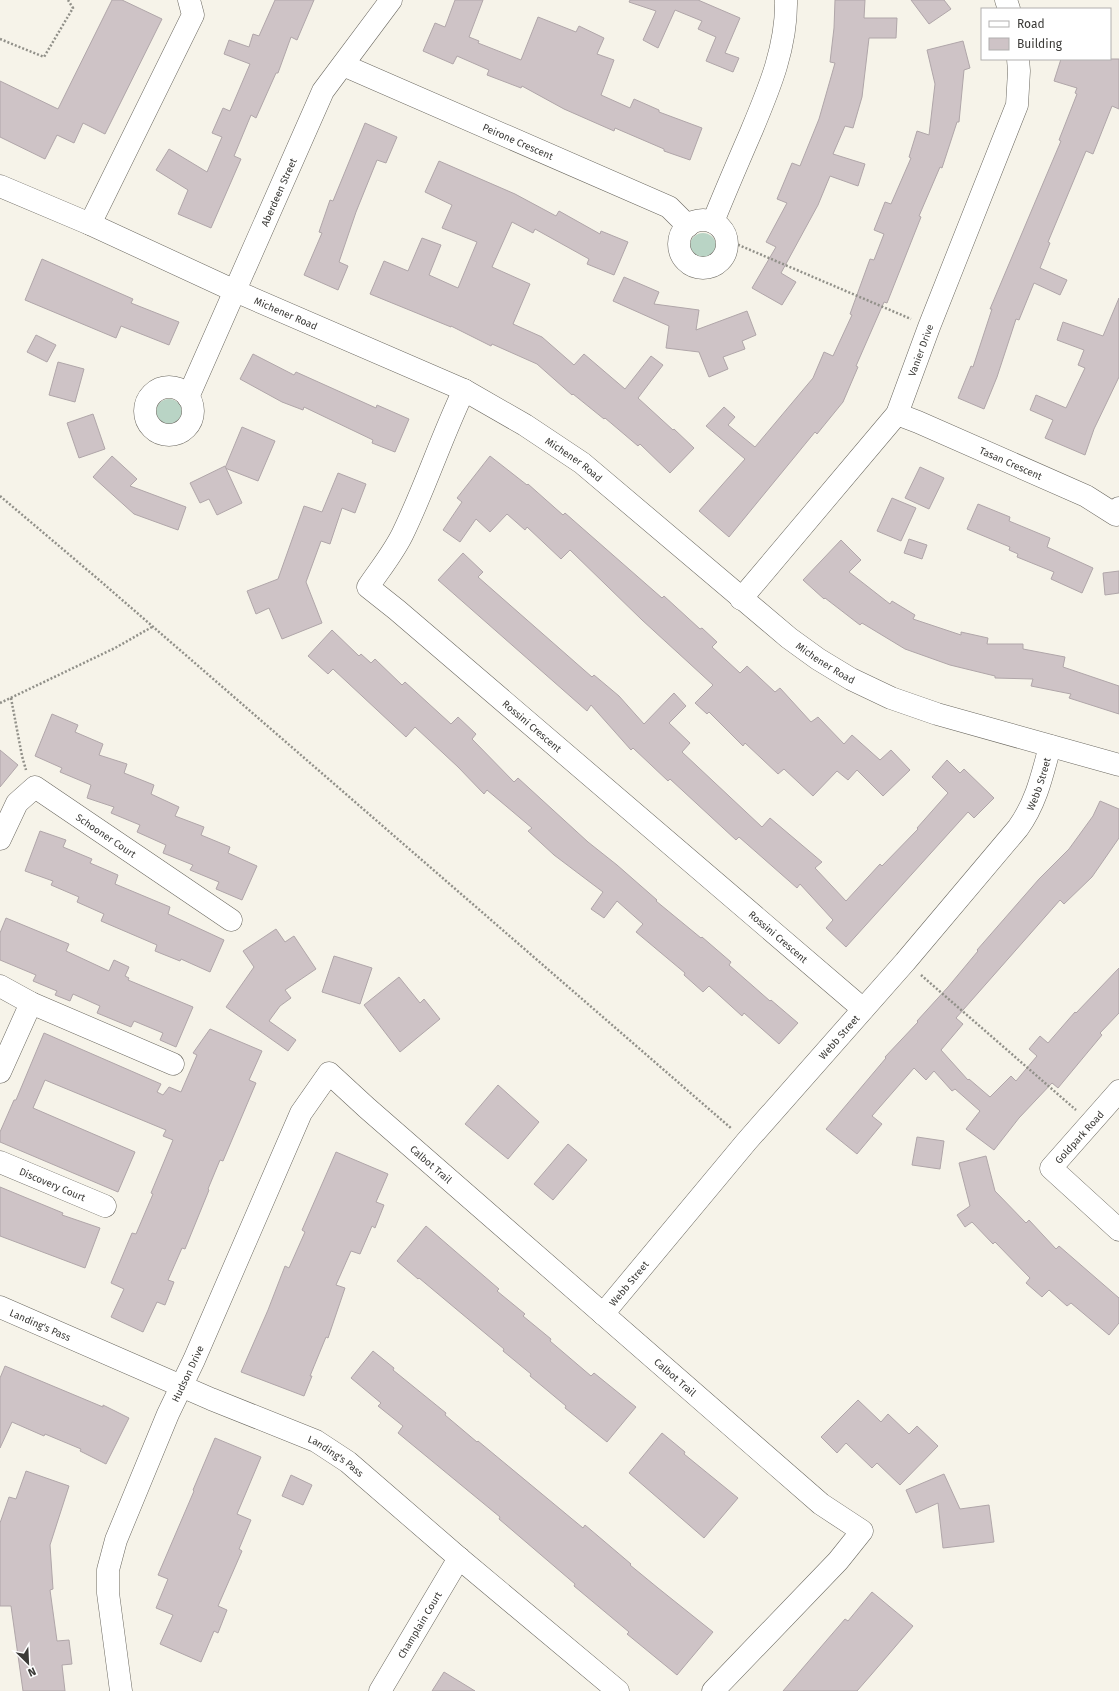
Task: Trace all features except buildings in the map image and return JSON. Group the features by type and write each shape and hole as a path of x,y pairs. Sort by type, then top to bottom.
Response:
{"street":[{"path":"90,224 193,15 189,0"},
{"name":"Aberdeen Street","path":"188,397 323,91 391,0"},
{"path":"713,222 773,78 782,48 787,18 786,0"},
{"name":"Vanier Drive","path":"741,599 897,414 929,327 1017,105 1019,72 1018,60"},
{"name":"Peirone Crescent","path":"343,65 669,207 688,226"},
{"name":"Michener Road","path":"0,186 90,224 235,291 464,390 525,425 582,463 741,599 789,638 818,659 851,679 891,698 937,714 1119,765"},
{"path":"700,220 713,222 720,226 725,232 728,240 725,255 714,266 707,269 691,266 685,261 681,254 679,246 682,231 700,220"},
{"name":"Rossini Crescent","path":"464,390 452,415 404,531 368,587 398,610 863,1009"},
{"name":"Tasan Crescent","path":"897,414 1086,496 1116,515 1119,508"},
{"name":"Webb Street","path":"603,1314 747,1141 905,962 1027,815 1035,800 1050,746"},
{"name":"Schooner Court","path":"32,789 35,787 56,800 231,920"},
{"path":"0,839 17,803 32,789"},
{"path":"0,986 31,1003 172,1064"},
{"path":"0,1072 31,1003"},
{"name":"Calbot Trail","path":"329,1073 367,1108 821,1504 862,1531 838,1561 713,1691"},
{"name":"Hudson Drive","path":"121,1691 108,1605 108,1570 116,1540 181,1385 197,1353 301,1113 329,1073"},
{"name":"Goldpark Road","path":"1119,1091 1051,1168 1119,1230"},
{"name":"Discovery Court","path":"0,1162 105,1206"},
{"name":"Landing's Pass","path":"0,1307 316,1441 348,1462 459,1558 618,1691"},
{"name":"Champlain Court","path":"380,1691 459,1558"}],"path":[{"path":"0,39 44,57 73,8 68,0"},
{"path":"728,240 929,327"},
{"path":"0,496 98,579 747,1141"},
{"path":"0,703 115,648 152,627"},
{"path":"11,698 22,756 32,789"},
{"path":"905,962 1082,1115"}],"green space":[{"path":"703,233 712,237 716,246 712,255 703,259 694,255 690,246 694,237"},
{"path":"169,399 178,403 182,412 178,421 169,425 160,421 156,412 160,403"}]}
